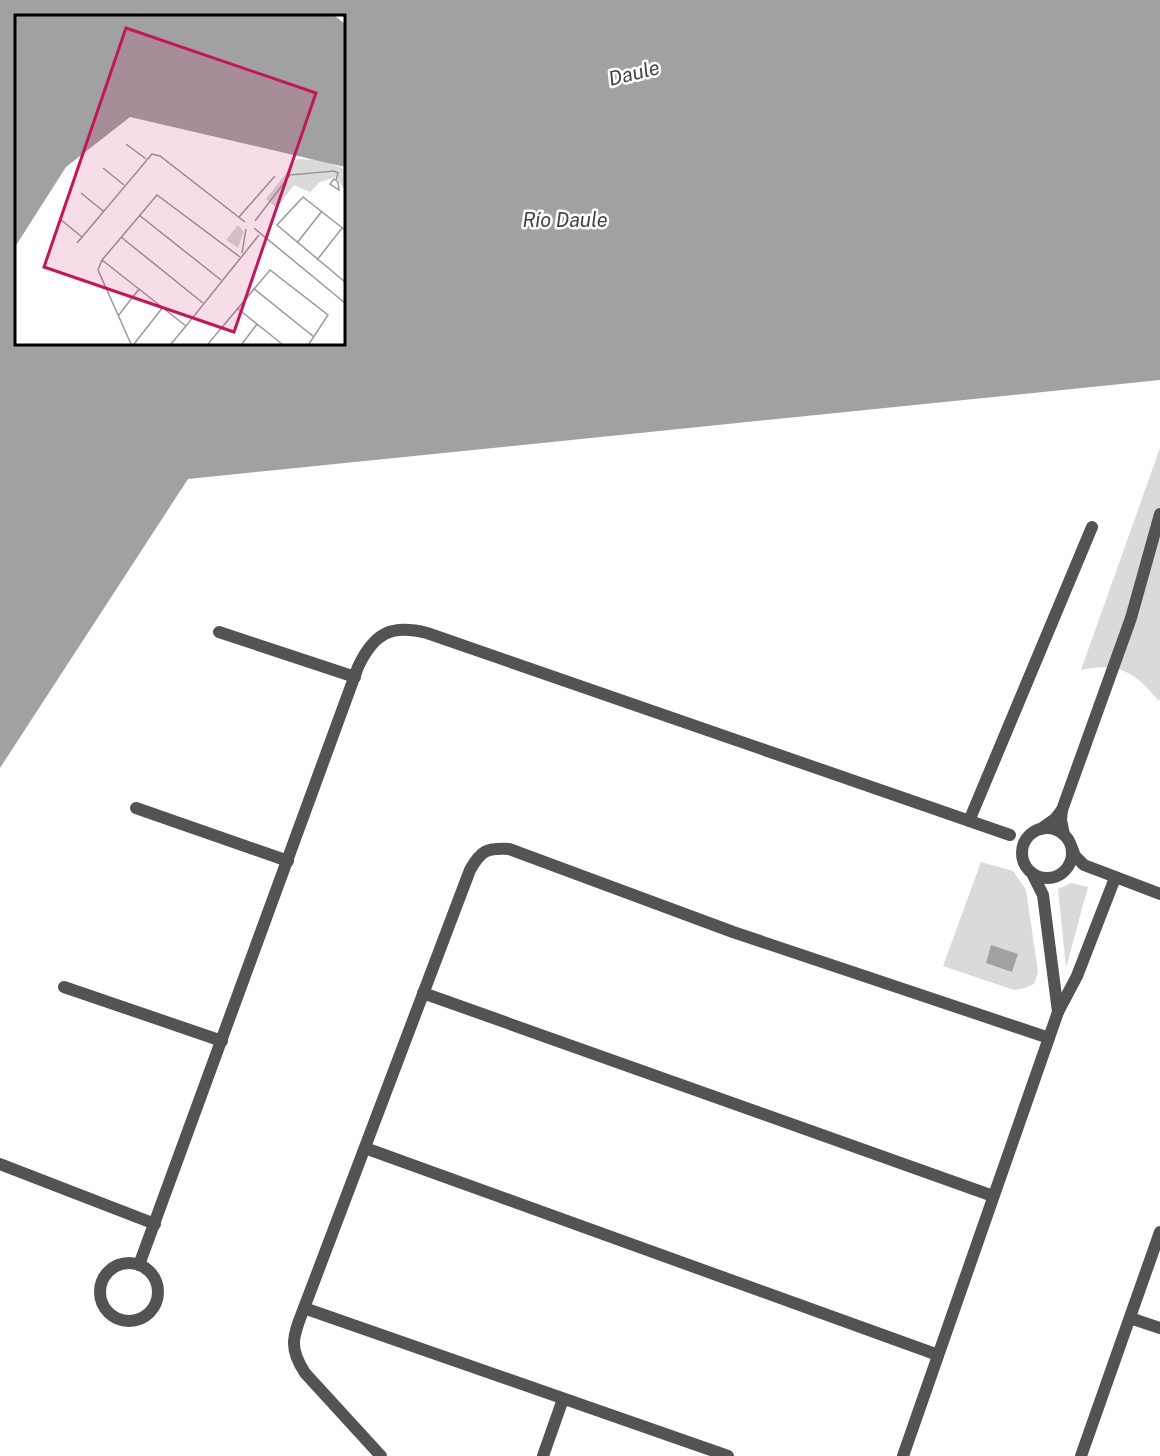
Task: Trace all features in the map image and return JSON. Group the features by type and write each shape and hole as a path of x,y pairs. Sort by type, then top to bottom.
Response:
{"street":[{"path":"1064,835 1062,810 1131,618 1160,514"},
{"path":"969,821 1092,527"},
{"path":"139,1265 355,677 366,650 378,637 394,629 411,629 1010,835 1025,835 1038,830 1055,819 1062,810"},
{"path":"219,632 355,677"},
{"path":"136,808 288,861"},
{"path":"1022,853 1023,845 1038,830 1058,830 1064,835 1078,861 1090,869 1160,894"},
{"path":"1010,835 1020,845 1026,867 1043,895 1058,1012"},
{"path":"1060,875 1070,864 1072,848"},
{"path":"381,1456 304,1373 296,1360 293,1348 295,1333 470,870 476,859 485,851 509,849 733,932 1049,1038"},
{"path":"1031,872 1045,878 1075,869 1090,869"},
{"path":"903,1456 1058,1012 1077,976 1115,878"},
{"path":"64,987 222,1041"},
{"path":"423,993 993,1196"},
{"path":"365,1148 938,1355"},
{"path":"0,1164 155,1224"},
{"path":"1081,1456 1160,1232"},
{"path":"130,1263 139,1265 154,1277 158,1286 159,1295 156,1305 143,1318 134,1321 115,1318 102,1304 101,1284 112,1269 130,1263"},
{"path":"304,1308 725,1456"},
{"path":"1130,1318 1160,1328"},
{"path":"543,1456 563,1399"}],"shaded area":[{"path":"1160,448 1159,701 1134,676 1125,672 1106,667 1081,670"},
{"path":"981,862 1013,871 1026,890 1038,972 1034,984 1025,988 1014,990 943,966"},
{"path":"1071,883 1088,887 1066,968 1058,889"}],"water":[{"name":"Río Daule","path":"0,0 1160,0 1160,380 188,479 0,768"},
{"path":"991,945 1018,954 1012,972 986,963"}],"water label":[{"name":"Daule","path":"634,73"}]}
